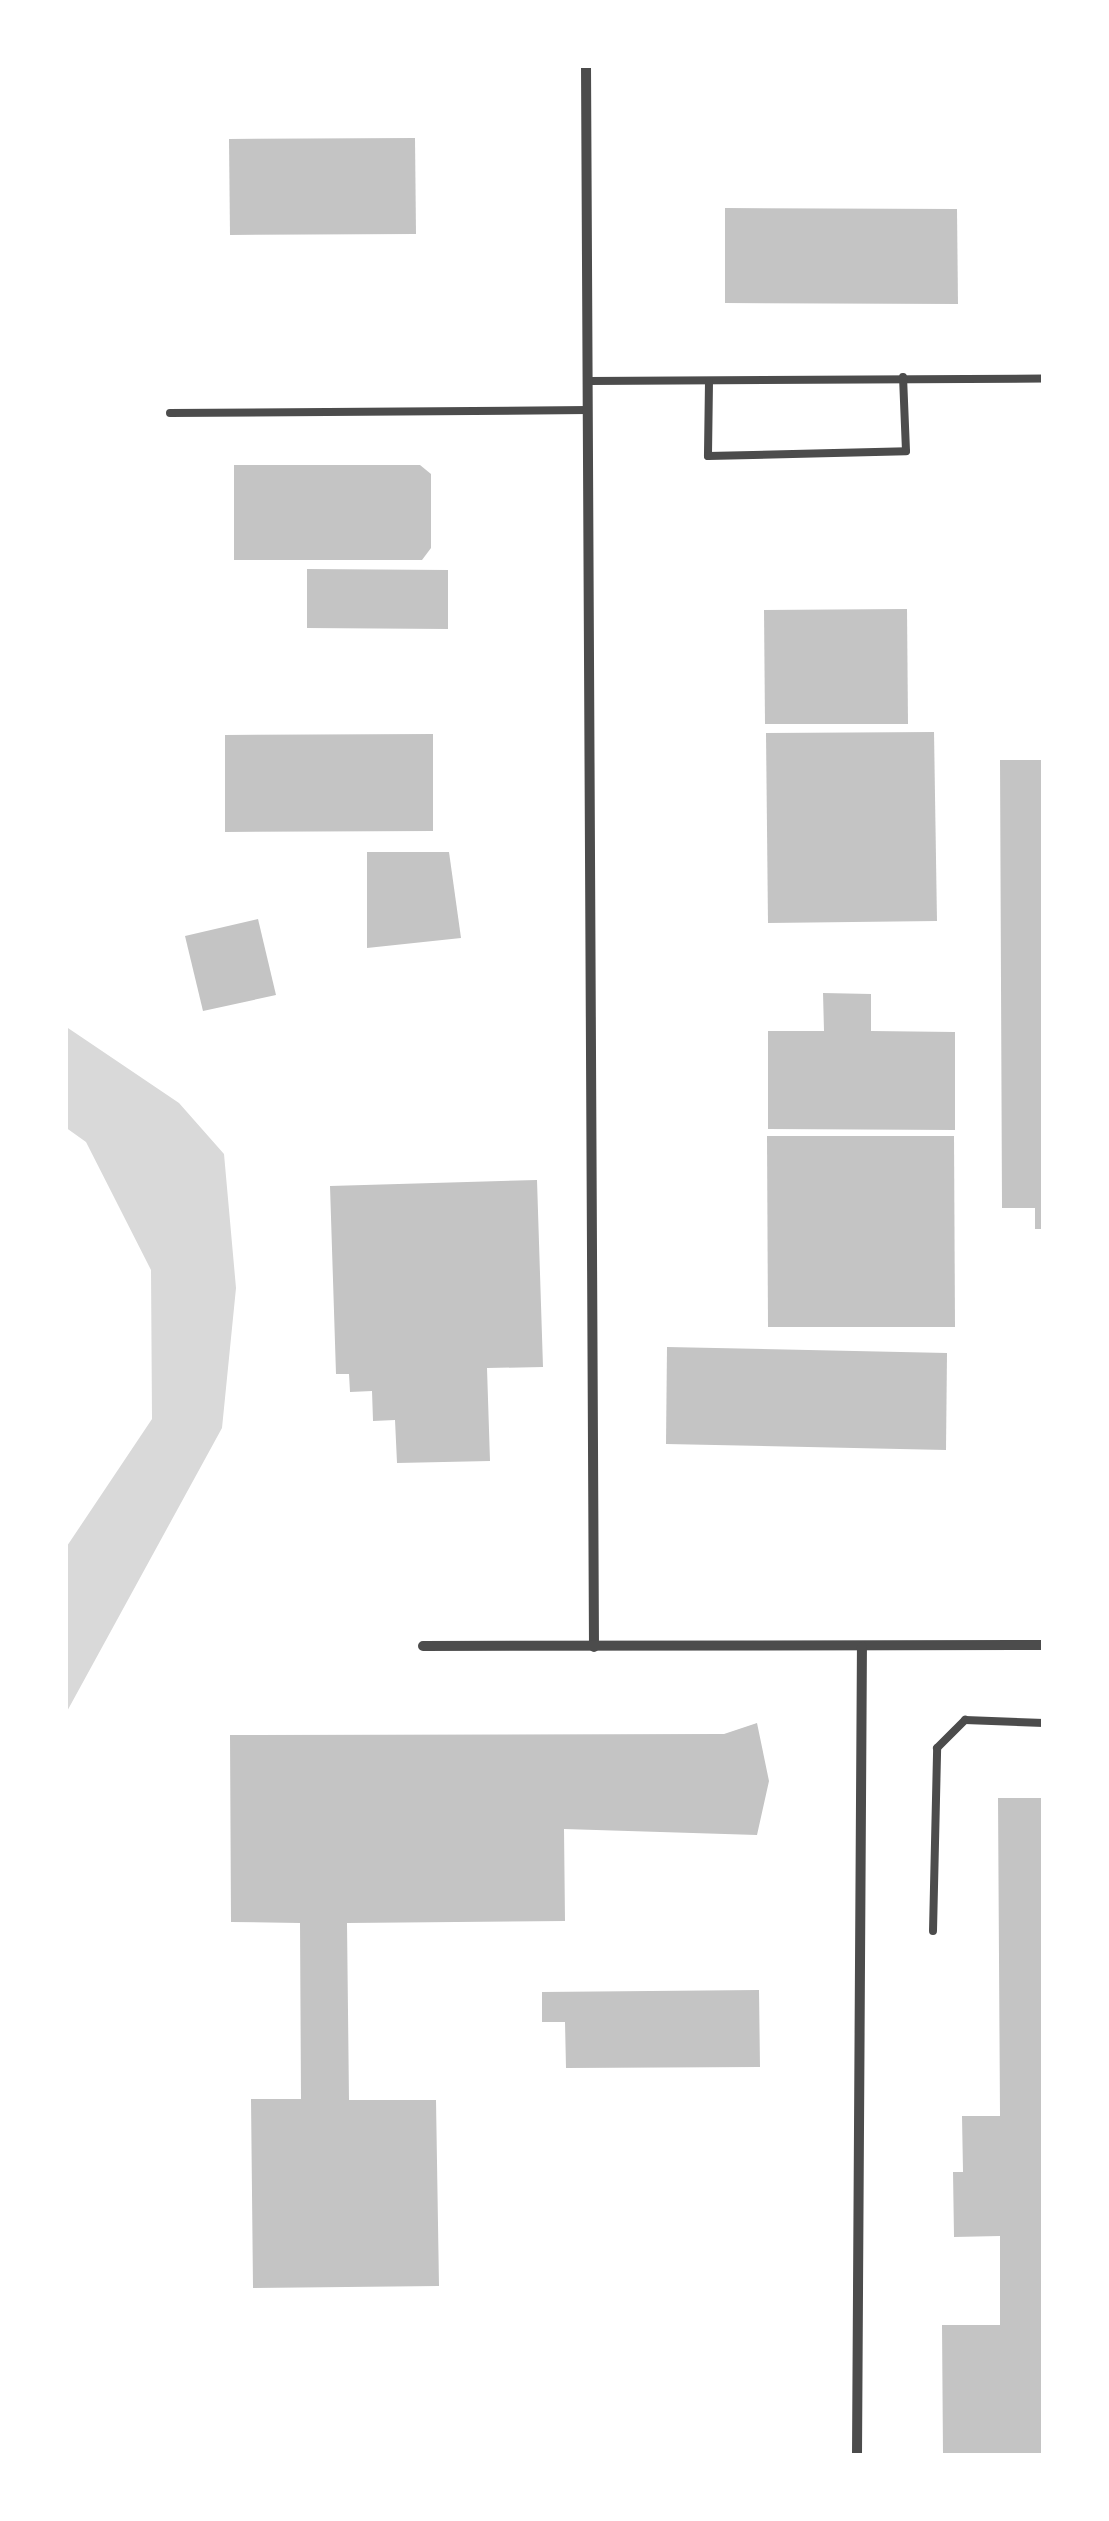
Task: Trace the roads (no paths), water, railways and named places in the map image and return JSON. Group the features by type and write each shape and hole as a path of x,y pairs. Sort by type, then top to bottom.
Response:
{"street":[{"path":"586,65 594,1648"},
{"path":"422,1646 1044,1645"},
{"path":"857,2456 862,1647"}],"lane":[{"path":"709,382 708,456 906,451 903,378"},
{"path":"589,381 1044,379"},
{"path":"170,413 588,410"},
{"path":"934,1932 937,1748 965,1720 1044,1724"}]}
